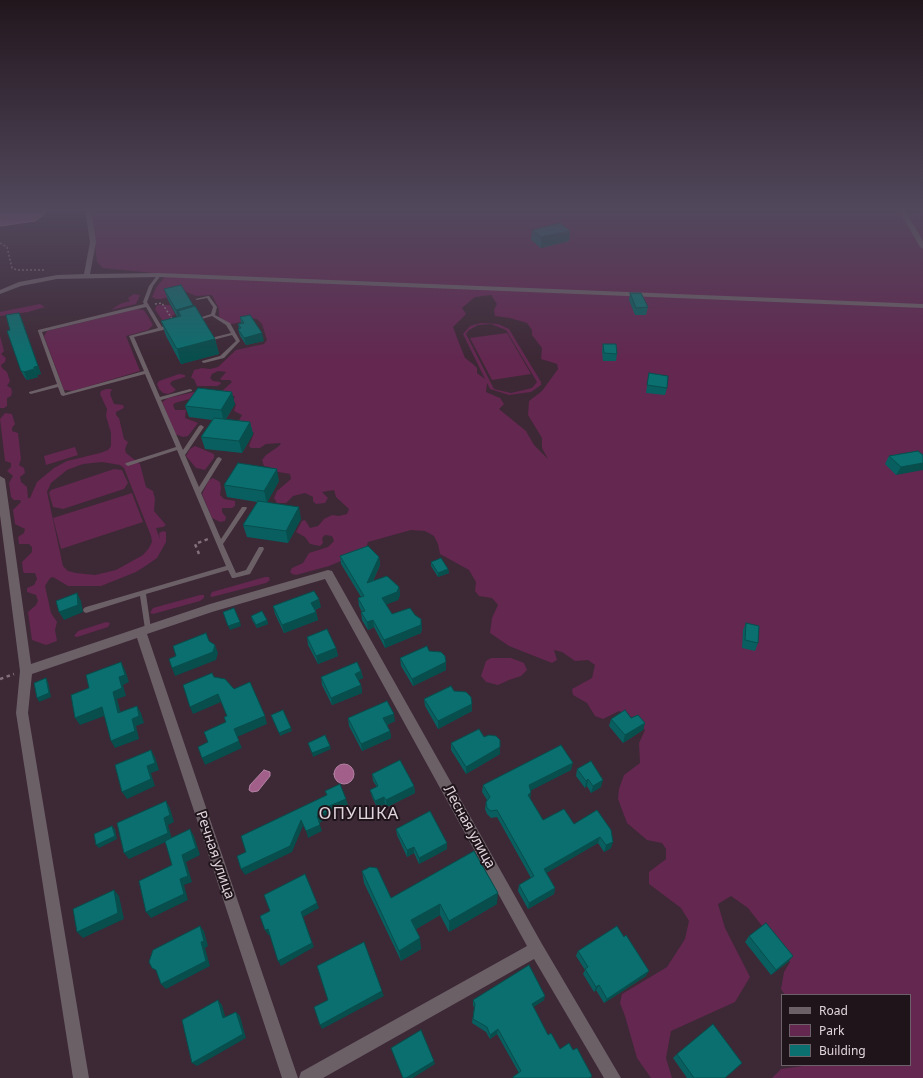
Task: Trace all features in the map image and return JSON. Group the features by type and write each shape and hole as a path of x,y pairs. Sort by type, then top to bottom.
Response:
{"street":[{"path":"87,275 90,260"},
{"path":"0,292 19,284 57,277 87,275 159,275 923,306"},
{"path":"0,478 26,671 22,713 81,1078"},
{"name":"Лесная улица","path":"144,630 210,608 328,574 538,949 613,1078"},
{"path":"26,671 144,630"},
{"name":"Речная улица","path":"144,630 290,1078"},
{"path":"307,1078 538,949"}],"lane":[{"path":"159,275 151,286 145,302 161,329"},
{"path":"197,299 208,297 215,307 213,315"},
{"path":"66,402 40,331 147,305"},
{"path":"188,322 213,315 228,324 238,341 222,357 204,362"},
{"path":"174,325 131,336 234,576 248,572 262,549"},
{"path":"212,339 234,334"},
{"path":"63,395 146,372"},
{"path":"31,392 60,385"},
{"path":"158,399 190,390"},
{"path":"182,454 201,427"},
{"path":"128,464 179,448"},
{"path":"198,493 219,459"},
{"path":"220,545 244,508"},
{"path":"86,610 230,567"},
{"path":"143,593 144,630"}],"path":[{"path":"10,260 12,268 17,270 48,270 57,277"},
{"path":"147,305 162,303 172,319 178,318"},
{"path":"199,554 195,544 216,536"}],"green space":[{"path":"97,260 923,260 923,1078 772,1078 781,1069 803,1066 911,1066 911,994 784,994 781,989 784,972 790,962 748,908 731,896 718,904 725,928 750,977 735,1002 671,1031 666,1058 672,1078 651,1078 637,1058 620,1003 622,994 667,967 685,939 689,921 681,908 649,884 649,872 666,859 666,849 662,843 647,840 627,823 618,799 619,789 624,775 640,763 639,743 645,730 631,717 619,711 603,719 595,716 587,703 573,695 572,689 592,678 595,665 588,660 575,661 562,652 554,650 557,660 552,663 509,646 490,633 492,618 498,605 492,598 479,596 475,591 476,582 469,570 440,554 438,544 434,536 425,531 411,530 368,542 365,551 329,566 296,575 292,574 290,572 292,568 303,563 309,553 328,547 334,541 332,536 325,535 322,538 323,543 320,546 310,544 305,537 296,532 302,521 305,520 310,528 318,526 324,519 332,515 339,516 347,514 349,509 336,497 334,490 322,492 328,498 325,503 316,504 313,501 313,497 305,493 293,496 286,503 277,503 274,498 277,491 291,479 290,474 273,471 270,467 264,466 262,460 281,443 266,444 260,448 251,448 249,446 254,433 238,422 242,415 234,411 236,404 233,401 235,396 226,396 222,391 232,382 230,380 220,379 226,372 218,371 212,374 210,378 213,381 220,382 221,384 217,386 197,386 194,379 191,378 194,370 218,367 236,350 264,344 267,340 262,324 257,319 251,318 246,321 231,324 219,317 219,309 212,295 196,296 184,291 162,299 152,297 156,288 166,275 103,268","holes":["491,295 497,304 494,310 495,316 510,318 527,323 532,330 532,335 542,348 541,359 557,364 558,369 542,391 529,401 528,415 542,438 542,448 548,459 534,445 526,431 499,409 504,404 500,398 486,392 487,383 490,389 509,395 531,392 541,385 541,382 509,329 498,324 481,323 470,326 463,334 485,379 477,373 477,368 465,358 453,327 466,314 462,308 475,297","491,324 506,330 537,382 532,388 511,393 494,389 466,334 469,330 478,325"]},
{"path":"134,294 140,295 136,304 111,310 120,304 130,301 128,298"},
{"path":"40,304 45,307 28,312 0,316 0,312"},
{"path":"157,305 170,305 175,314 164,323 155,309"},
{"path":"137,309 144,310 153,325 148,330 126,336 140,371 73,391 64,390 44,336 47,331"},
{"path":"507,333 531,374 492,380 470,338"},
{"path":"0,336 4,351 1,354 6,358 5,362 1,365 7,372 10,381 7,386 11,388 12,392 11,396 7,398 7,406 4,408 0,408"},
{"path":"179,374 185,375 185,377 172,381 170,384 176,390 168,394 163,393 159,389 157,384 159,381"},
{"path":"112,389 110,394 114,404 123,405 124,408 116,412 116,415 119,418 124,439 128,442 125,449 126,453 140,464 146,487 153,491 155,499 154,511 166,525 156,528 160,539 159,533 163,531 166,532 166,542 157,558 147,565 136,572 101,586 68,586 53,577 50,578 45,586 51,613 57,622 55,630 57,641 46,645 32,640 28,612 36,605 38,601 36,595 27,592 27,588 34,585 37,579 35,573 24,573 23,571 22,562 32,552 32,547 29,544 19,544 18,537 24,533 25,529 15,524 13,510 21,502 20,500 14,500 11,497 9,483 13,476 7,471 11,467 11,463 5,461 0,419 5,413 12,414 15,424 12,431 18,433 21,459 19,465 24,468 25,473 20,477 21,482 27,487 28,498 30,498 37,482 54,468 67,461 108,450 111,446 111,433 106,416 107,409 100,394 101,391","holes":["102,462 120,465 124,468 152,542 143,555 116,570 95,575 68,571 63,566 47,492 51,483 67,470 83,464"]},
{"path":"198,391 200,396 175,403 173,405 175,410 186,410 185,418 198,423 188,436 183,437 175,434 162,402 168,398"},
{"path":"195,446 214,454 214,458 205,470 196,468 186,456 190,449"},
{"path":"75,447 78,455 46,465 44,456"},
{"path":"114,469 122,470 128,483 124,489 63,509 53,507 49,493 51,490"},
{"path":"213,478 220,482 220,495 224,499 235,501 235,506 232,508 222,508 222,512 226,517 225,521 220,522 212,518 202,494 209,480"},
{"path":"132,493 143,522 61,549 53,518"},
{"path":"269,577 270,580 266,583 212,597 210,596 212,592"},
{"path":"204,595 204,598 200,601 153,614 150,613 153,608"},
{"path":"106,622 110,623 108,627 77,637 74,636 78,631"},
{"path":"491,658 511,658 524,663 527,670 521,676 498,685 486,682 481,676 486,661"}],"shaded area":[{"path":"344,764 351,767 354,774 351,781 344,784 337,781 334,774 337,767"},
{"path":"264,770 270,772 270,776 258,791 252,792 249,790 250,785"}],"building":[{"path":"181,285 193,305 176,310 164,289"},
{"path":"630,293 641,293 648,307 636,308"},
{"path":"195,306 215,339 177,349 161,321 181,316 178,311"},
{"path":"19,313 38,366 24,372 21,371 7,331 10,330 6,315"},
{"path":"250,315 262,333 244,338 238,329 241,328 238,324 244,323 240,317"},
{"path":"603,344 616,344 617,354 604,353"},
{"path":"649,373 668,376 667,388 647,385"},
{"path":"198,388 232,392 221,410 185,406"},
{"path":"214,418 250,422 239,441 201,437"},
{"path":"918,451 923,455 923,463 901,467 889,456"},
{"path":"238,463 277,469 264,491 224,485"},
{"path":"258,501 299,507 286,531 243,525"},
{"path":"368,546 379,557 367,583 387,576 399,587 397,592 382,598 392,614 410,608 415,615 421,619 421,625 384,640 373,620 367,622 361,612 365,611 358,598 364,596 340,556"},
{"path":"441,558 448,569 438,573 431,562"},
{"path":"314,591 319,599 311,603 316,612 282,625 273,606"},
{"path":"77,593 78,605 59,612 56,601"},
{"path":"234,608 240,622 228,626 223,612"},
{"path":"262,611 267,620 256,625 251,616"},
{"path":"746,623 759,626 758,643 745,640"},
{"path":"327,629 336,648 316,656 307,637"},
{"path":"206,633 209,641 215,645 213,652 172,668 169,659 176,656 173,646"},
{"path":"427,646 429,651 441,652 445,656 446,662 412,679 400,658"},
{"path":"121,662 125,675 119,677 122,688 113,692 118,713 137,706 139,716 132,719 135,731 111,741 102,707 75,718 71,695 89,688 86,675"},
{"path":"357,662 361,671 355,674 361,685 331,698 321,677"},
{"path":"212,673 214,677 225,679 234,689 250,682 265,716 234,729 239,741 202,758 198,747 208,742 204,732 226,722 224,717 227,716 218,694 190,707 183,685"},
{"path":"46,678 49,693 37,698 34,683"},
{"path":"451,686 454,691 466,692 471,697 472,704 438,721 424,699"},
{"path":"387,701 394,714 383,718 390,731 361,744 348,718"},
{"path":"283,710 291,728 279,733 271,715"},
{"path":"625,710 631,718 638,715 645,723 625,735 611,719"},
{"path":"479,729 484,737 489,735 496,736 500,740 500,747 466,767 451,743"},
{"path":"325,735 330,746 312,753 308,743"},
{"path":"561,745 573,763 529,785 531,792 528,795 543,820 564,809 574,824 597,810 611,830 613,842 606,845 600,837 544,869 555,888 529,903 519,885 534,876 497,810 491,811 487,808 486,802 490,797 483,785"},
{"path":"151,750 155,763 147,766 151,779 122,792 115,765"},
{"path":"400,760 414,786 386,800 384,797 375,801 370,790 378,786 372,774"},
{"path":"591,761 603,780 593,786 588,779 586,781 577,769"},
{"path":"340,784 346,799 327,807 329,811 317,816 320,825 306,831 301,820 290,846 241,869 237,856 246,852 241,836 327,795 325,791"},
{"path":"166,801 170,815 164,818 168,833 124,853 117,823"},
{"path":"430,811 447,843 419,858 414,847 407,850 396,829"},
{"path":"112,826 115,836 96,845 94,834"},
{"path":"190,829 196,848 182,855 188,876 180,879 184,894 146,912 139,881 172,865 165,841"},
{"path":"474,851 498,893 449,921 440,904 411,920 420,938 399,951 362,871 370,867 377,868 391,898"},
{"path":"305,874 317,903 301,912 312,943 278,961 268,929 265,930 260,916 270,911 264,895"},
{"path":"114,890 118,913 77,932 73,909"},
{"path":"766,923 793,956 776,970 749,936"},
{"path":"200,926 204,941 201,942 206,961 161,984 156,970 152,968 149,962 153,950"},
{"path":"617,926 624,937 626,935 649,971 607,999 599,985 596,987 585,969 588,967 578,951"},
{"path":"364,942 382,991 320,1025 314,1007 328,1000 317,966"},
{"path":"529,965 545,996 532,1004 548,1035 551,1033 560,1049 569,1043 573,1050 577,1048 592,1076 589,1078 513,1078 521,1071 498,1029 490,1035 487,1027 473,1019 475,1004 473,1000"},
{"path":"218,1000 223,1018 236,1012 243,1034 192,1063 182,1020"},
{"path":"713,1024 742,1063 725,1078 694,1078 677,1054"},
{"path":"421,1030 434,1061 406,1078 403,1078 391,1048"}],"district":[{"name":"ОПУШКА","path":"359,814"}]}
